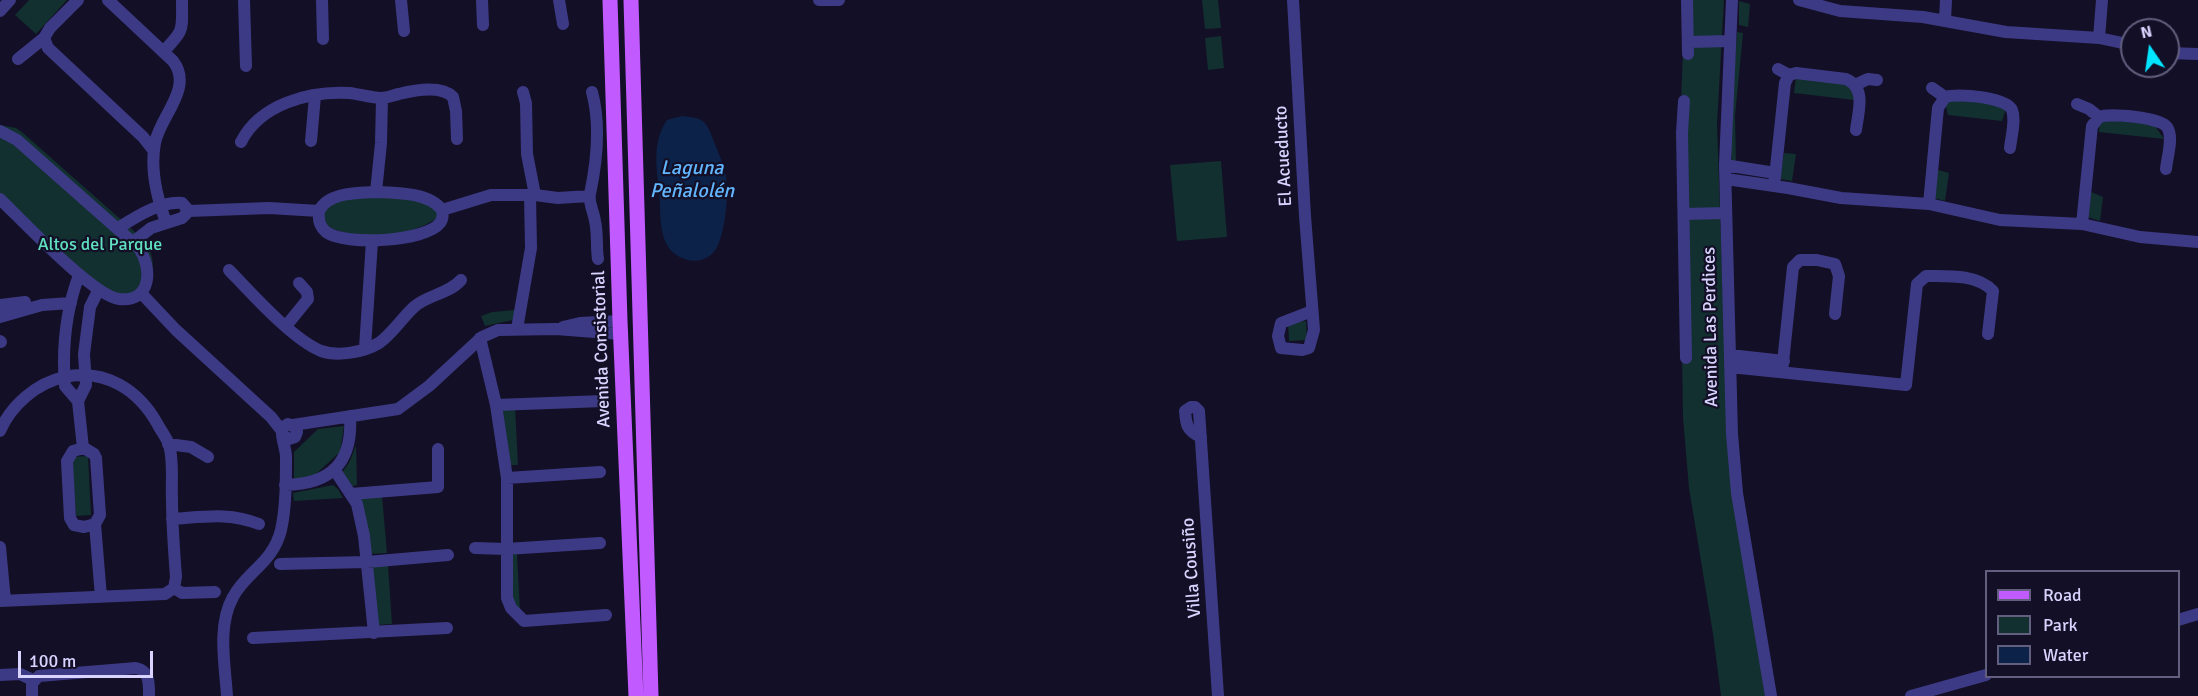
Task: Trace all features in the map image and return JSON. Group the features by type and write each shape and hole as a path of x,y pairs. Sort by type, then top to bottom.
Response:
{"main road":[{"name":"Avenida Consistorial","path":"610,0 620,328 636,696"},
{"path":"631,0 651,696"},
{"path":"616,192 620,197 626,199 633,198 637,192"},
{"path":"630,561 639,566 647,561"},
{"path":"632,612 640,609 648,613"}],"street":[{"path":"0,10 10,0"},
{"path":"18,58 44,38 50,28 78,0"},
{"path":"108,0 177,66 181,82 180,89 160,127 154,151 157,191 166,222"},
{"path":"163,52 180,34 182,0"},
{"path":"244,0 246,66"},
{"path":"322,0 323,39"},
{"path":"401,0 404,31"},
{"path":"482,0 483,25"},
{"path":"560,0 563,24"},
{"path":"819,0 839,0"},
{"name":"El Acueducto","path":"1293,0 1312,311"},
{"path":"1687,0 1688,48 1730,40"},
{"name":"Avenida Las Perdices","path":"1732,0 1725,165 1731,426 1737,493 1771,696"},
{"path":"1799,0 1853,13 1945,20 2020,34 2099,38 2120,42"},
{"path":"1945,20 1946,0"},
{"path":"2099,38 2102,0"},
{"path":"44,38 53,54 143,136 154,151"},
{"path":"2180,53 2198,54"},
{"path":"1774,179 1785,83 1784,72 1846,79 1855,85 1860,98 1856,130"},
{"path":"1855,85 1868,79 1877,80"},
{"path":"1932,87 1945,97 1957,95 1998,100 2007,104 2013,114 2010,148"},
{"path":"240,142 254,124 269,112 295,100 348,93 382,98 416,91 439,91 453,97 456,105 457,140"},
{"path":"517,329 531,248 532,195 527,154 524,92"},
{"path":"592,92 596,113 596,151 594,182 589,196 596,223 598,259"},
{"path":"311,141 315,96"},
{"path":"1929,204 1938,108 1945,97"},
{"path":"376,192 382,129 382,98"},
{"path":"1684,101 1682,133 1686,358"},
{"path":"2007,104 2021,101"},
{"path":"2077,104 2089,109 2098,117"},
{"path":"2082,224 2092,126 2098,117 2105,115 2170,122 2166,169"},
{"path":"137,132 150,134 160,127"},
{"path":"0,131 16,140 142,251 148,271 146,285 141,293 118,299 98,291 0,199"},
{"path":"1725,165 1841,198 1929,204 2000,220 2082,224 2140,237 2198,242"},
{"path":"1726,179 1774,179"},
{"path":"376,192 407,195 438,204 442,210 440,223 430,229 401,238 372,241 341,237 325,231 319,220 319,211 324,204 333,198 348,194 376,192"},
{"path":"442,210 491,195 532,195 558,198 589,196"},
{"path":"118,228 144,213 176,203 183,203 189,211"},
{"path":"133,242 145,232 166,222 182,218 189,211 289,208 319,211"},
{"path":"1684,214 1726,213"},
{"path":"365,348 372,241"},
{"path":"1783,366 1793,267 1800,260 1816,260 1835,264 1839,276 1835,314"},
{"path":"229,270 286,326 310,345 321,351 339,353 365,348 384,339 417,304 461,280"},
{"path":"78,401 65,386 64,377 71,303 80,275"},
{"path":"1730,361 1783,366 1906,385 1917,284 1926,276 1954,276 1986,284 1993,291 1988,334"},
{"path":"286,326 308,299 307,292 298,283"},
{"path":"82,448 78,401 86,385 86,331 90,307 98,291"},
{"path":"141,293 162,317 289,431"},
{"path":"0,317 46,300 52,303 71,303"},
{"path":"0,305 28,305"},
{"path":"289,431 311,422 398,409 429,386 480,338 498,330 556,328 580,323 620,328"},
{"path":"67,330 86,331"},
{"path":"480,338 496,405 507,478 507,598 511,608 524,621 606,615"},
{"path":"0,547 3,601 165,594 174,588 176,581 168,444 151,412 138,397 124,386 101,376 64,377 45,383 28,394 1,424"},
{"path":"496,405 603,401"},
{"path":"285,485 315,482 334,470 345,456 351,437 350,416"},
{"path":"227,696 223,640 225,618 233,596 272,551 281,531 289,431"},
{"name":"Villa Cousiño","path":"1201,437 1218,696"},
{"path":"168,444 191,447 208,457"},
{"path":"95,524 74,525 70,518 67,462 73,451 82,448 89,450 96,458 100,515 95,524 101,597"},
{"path":"351,494 438,487 438,448"},
{"path":"334,470 357,504 367,562 374,633"},
{"path":"507,478 600,472"},
{"path":"172,519 228,515 259,524"},
{"path":"475,548 506,549 600,543"},
{"path":"280,564 367,562 448,555"},
{"path":"174,588 182,593 215,592"},
{"path":"2180,620 2198,615"},
{"path":"253,638 447,628"},
{"name":"Avenida Las Perdices","path":"1762,652 1763,696"},
{"path":"32,696 33,680 42,675 140,669 148,678 149,696"},
{"path":"0,675 20,674 33,680"},
{"path":"1911,696 1985,675"}],"green space":[{"path":"29,0 67,0 36,34 15,15"},
{"path":"1202,0 1218,0 1221,28 1205,29"},
{"path":"1685,0 1724,0 1717,124 1727,416 1765,696 1721,696 1689,488 1683,418 1679,153"},
{"path":"1739,1 1750,4 1748,27 1739,25"},
{"path":"1737,32 1743,33 1735,116 1736,164 1732,164 1730,136"},
{"path":"1221,36 1224,68 1208,70 1205,38"},
{"path":"1796,77 1847,84 1854,89 1854,100 1794,93"},
{"path":"1954,100 2000,105 2006,109 2002,121 1948,115 1945,103"},
{"path":"2100,120 2155,126 2164,139 2099,132"},
{"name":"Altos del Parque","path":"0,125 16,128 23,133 144,240 152,258 152,277 131,296 104,292 0,199"},
{"path":"1784,153 1796,154 1792,181 1780,179"},
{"path":"1221,161 1227,237 1177,241 1170,165"},
{"path":"1938,170 1949,173 1945,201 1934,198"},
{"path":"2091,192 2103,197 2100,221 2088,217"},
{"path":"396,197 437,208 439,217 414,229 370,236 328,227 323,215 330,204 351,198"},
{"path":"515,310 513,320 485,326 481,316 492,312"},
{"path":"1306,321 1307,340 1289,341 1288,323"},
{"path":"502,406 515,406 518,465 509,465"},
{"path":"344,426 340,452 316,474 294,481 294,452 318,429"},
{"path":"356,445 357,485 349,487 341,474 350,461"},
{"path":"88,456 91,515 76,516 72,457"},
{"path":"333,485 343,498 294,501 293,493"},
{"path":"382,496 387,553 370,554 360,501 362,497"},
{"path":"517,554 520,611 512,598 508,555"},
{"path":"374,565 388,565 392,624 377,625 371,569"}],"water":[{"name":"Laguna Peñalolén","path":"682,116 699,119 706,124 726,177 726,214 722,234 711,255 698,260 677,256 667,245 662,231 656,161 658,140 667,120"}]}
